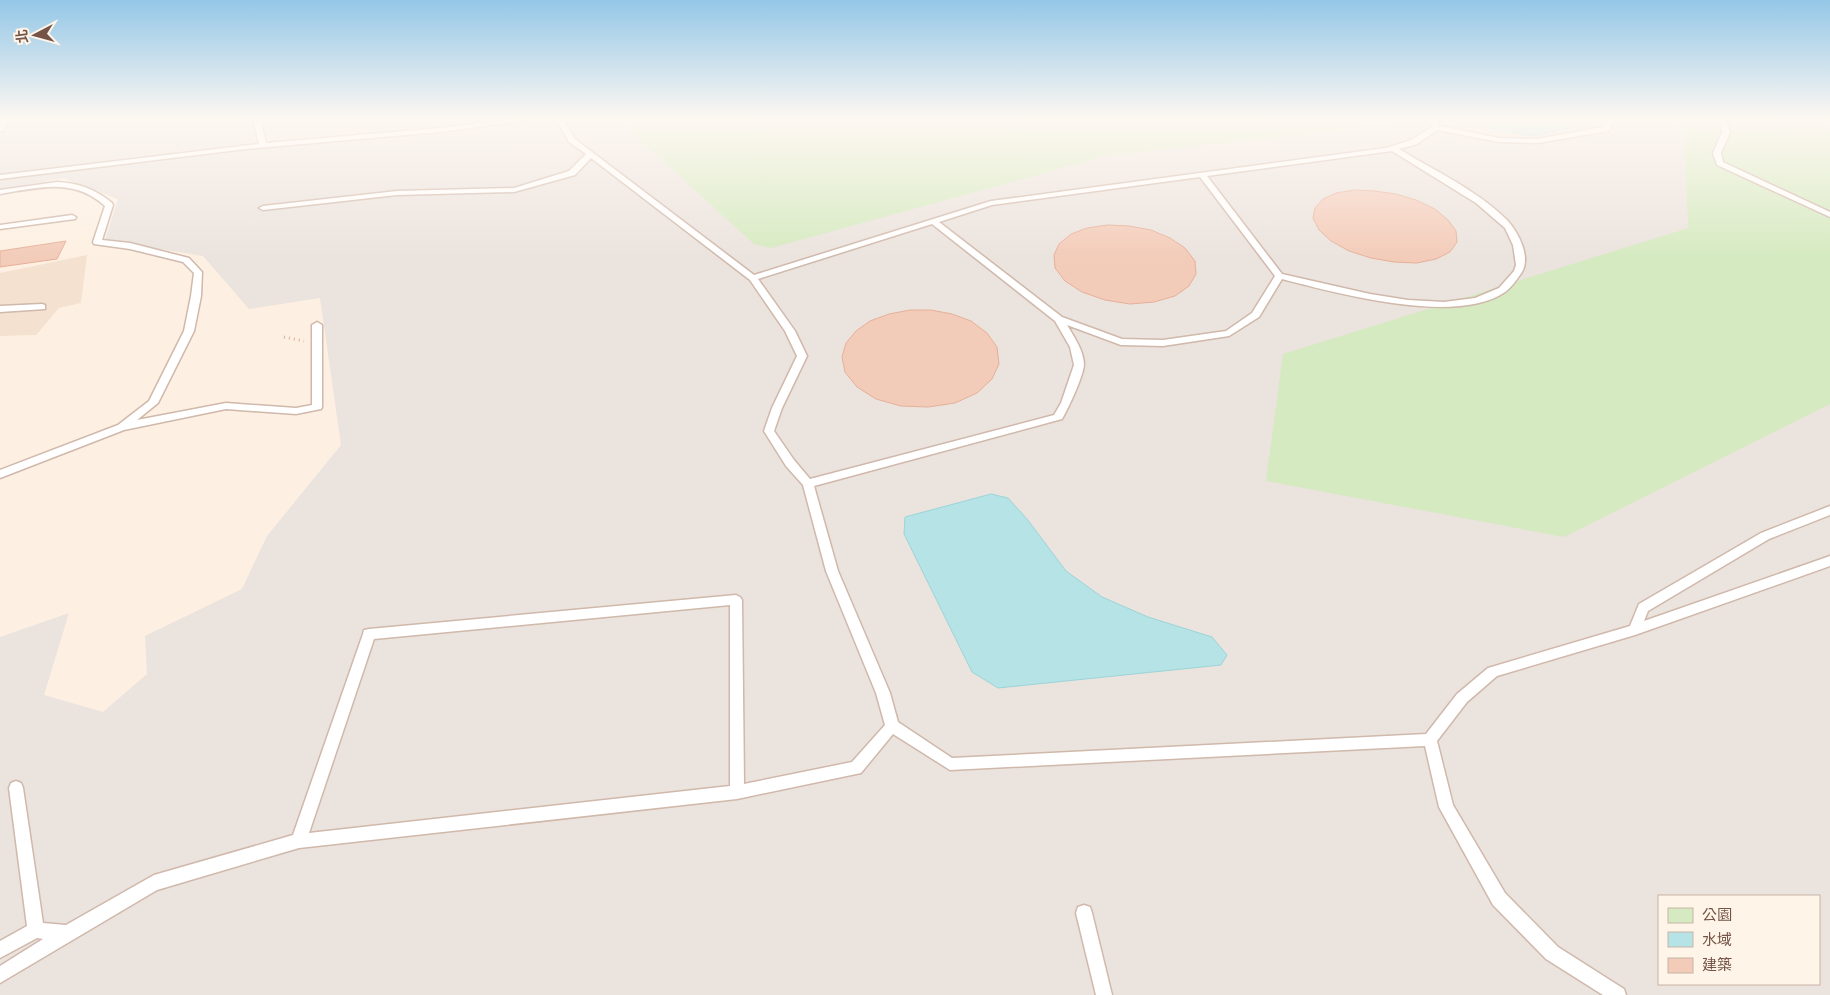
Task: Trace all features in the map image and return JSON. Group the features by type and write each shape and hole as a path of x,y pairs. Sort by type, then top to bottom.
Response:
{"lane":[{"path":"0,177 98,165"},
{"path":"263,208 397,193 514,190 572,173 579,165"},
{"path":"605,165 753,278 790,331 802,356 777,408 770,431 790,463 808,484 832,572 883,693 892,726 950,764 1430,740 1462,698 1494,672 1635,630 1830,562"},
{"path":"753,278 991,203 1275,165"},
{"path":"1203,176 1279,276 1372,298 1431,306 1478,301 1502,291 1518,272 1521,260 1515,238 1505,224 1480,202 1421,165"},
{"path":"1724,165 1738,174 1805,202 1830,215"},
{"path":"0,192 52,184 70,184 82,188 104,199 109,205 97,242 130,246 186,260 198,272 196,296 188,331 157,395 153,403 122,427"},
{"path":"0,227 72,217"},
{"path":"933,221 1060,319 1121,342 1163,343 1229,333 1256,315 1279,276"},
{"path":"0,309 42,307"},
{"path":"808,484 1058,417 1066,403 1079,365 1075,347 1060,319"},
{"path":"0,474 122,427 226,406 296,411 317,407 317,326"},
{"path":"1635,630 1643,608 1766,536 1830,510"},
{"path":"299,841 369,634 736,600 737,792"},
{"path":"0,975 67,933 154,883 299,841 737,792 856,768 892,726"},
{"path":"1430,740 1446,808 1499,899 1552,953 1618,995"},
{"path":"16,788 36,930"},
{"path":"1084,913 1104,995"},
{"path":"0,950 36,930 67,933"}],"shaded area":[{"path":"0,165 1830,165 1830,995 0,995 0,637 69,613 44,695 103,712 147,674 145,636 242,589 267,536 341,445 320,298 249,309 203,256 105,240 118,199 63,178 0,190"},
{"path":"87,255 81,303 59,308 36,335 0,336 0,273"}],"green space":[{"path":"668,165 1072,165 771,248 754,244"},
{"path":"1685,165 1830,165 1830,404 1564,537 1266,481 1283,354 1688,228"}],"water":[{"path":"991,494 1008,498 1027,519 1066,571 1102,597 1148,617 1212,637 1227,655 1221,665 998,688 972,672 904,534 905,517"}],"building":[{"path":"1354,190 1396,194 1416,200 1435,209 1448,220 1456,231 1457,242 1450,252 1436,259 1417,263 1371,258 1349,251 1331,241 1319,230 1313,218 1315,208 1323,199 1336,193"},
{"path":"1108,225 1151,230 1170,238 1185,248 1195,261 1196,274 1189,286 1175,296 1154,302 1130,304 1105,300 1082,292 1065,281 1055,268 1054,255 1059,244 1071,234 1087,228"},
{"path":"66,241 57,259 0,267 0,251"},
{"path":"910,310 931,310 952,314 971,321 987,333 997,347 999,364 992,379 977,393 955,403 928,407 901,406 876,399 857,387 845,372 842,357 846,343 856,331 870,321 889,314"}]}
